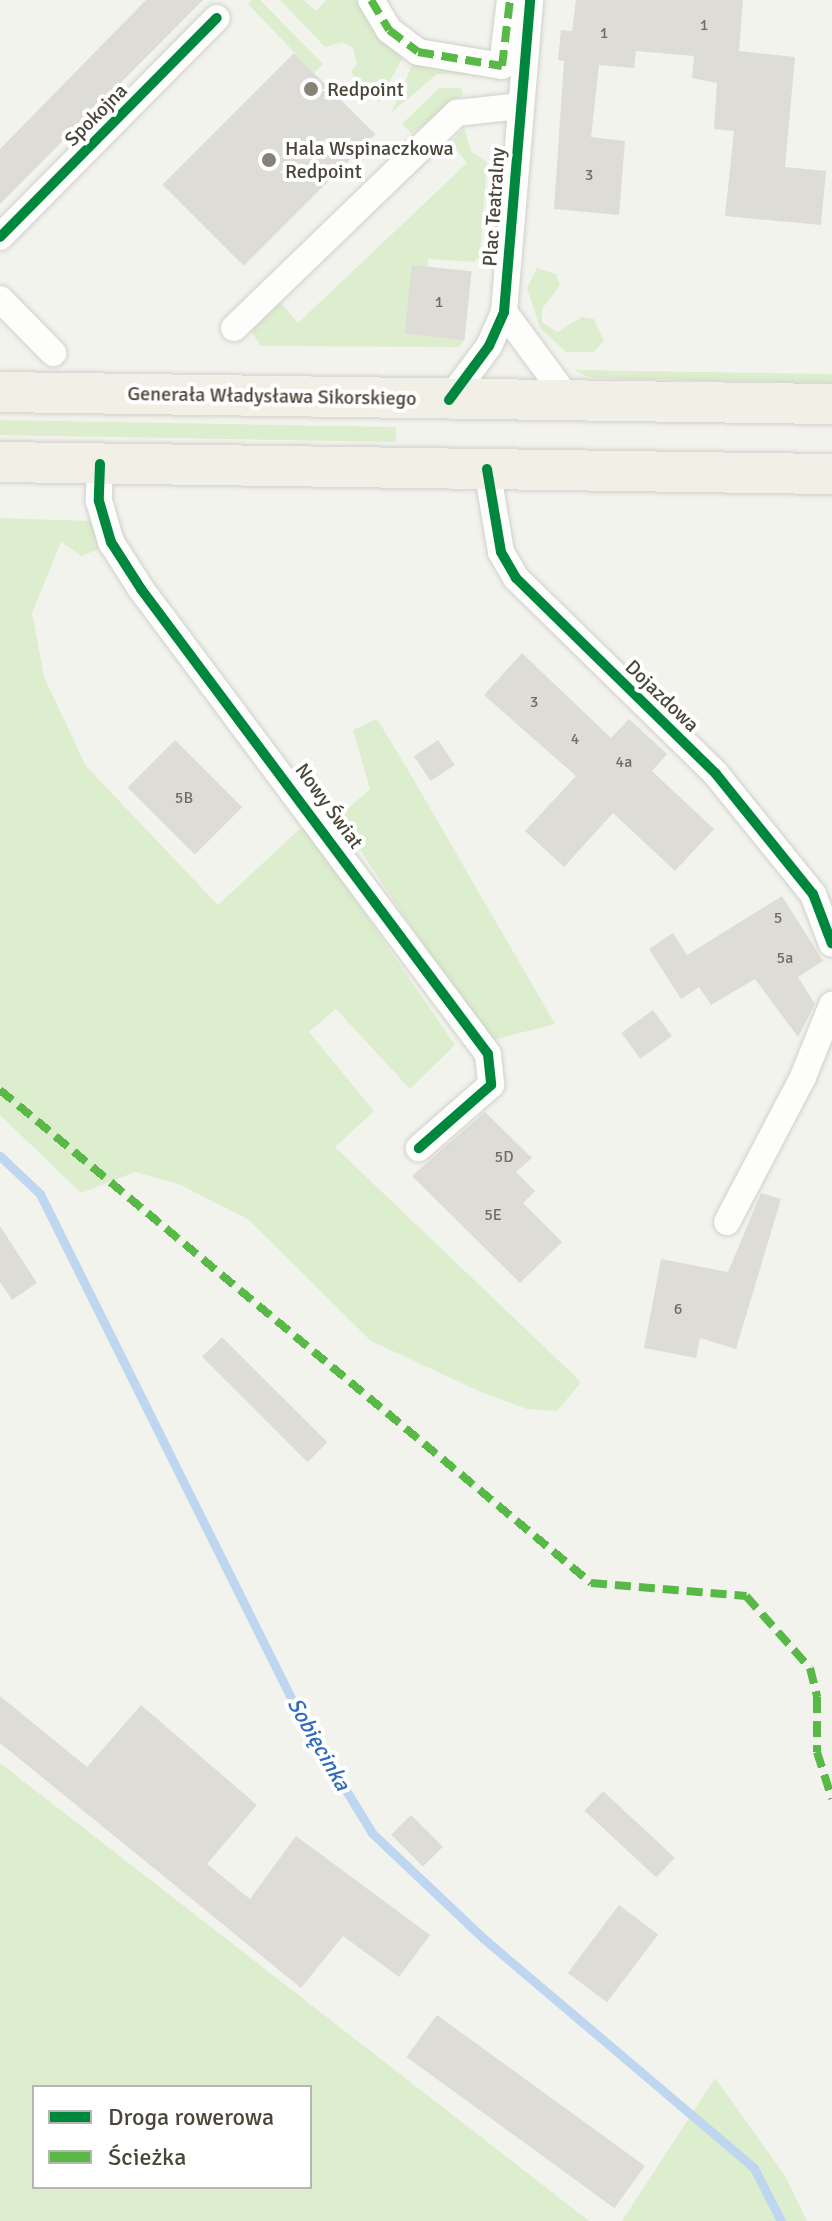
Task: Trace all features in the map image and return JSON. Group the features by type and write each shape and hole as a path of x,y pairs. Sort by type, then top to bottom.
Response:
{"main road":[{"name":"Generała Władysława Sikorskiego","path":"0,392 571,403 832,404"},
{"path":"0,462 487,469 823,478"}],"street":[{"path":"371,0 389,30 418,52 502,66 510,0"},
{"name":"Plac Teatralny","path":"449,400 489,346 504,312 530,0"},
{"name":"Spokojna","path":"0,237 217,18"},
{"path":"234,328 457,113 519,106"},
{"path":"0,299 53,353"},
{"path":"504,312 571,403"},
{"name":"Nowy Świat","path":"100,464 99,501 111,542 141,589 488,1054 491,1085 419,1148"},
{"name":"Dojazdowa","path":"487,469 501,552 516,578 716,774 813,894 832,944"},
{"path":"727,1222 803,1077 832,1005"}],"green space":[{"path":"252,0 260,0 323,64 314,73 248,4"},
{"path":"280,0 303,0 316,11 326,0 371,0 409,46 379,102 351,73 357,63 353,48 342,42 325,47"},
{"path":"418,52 469,62 468,75 437,74 391,113"},
{"path":"439,88 461,88 463,94 412,134 402,124"},
{"path":"464,128 471,151 487,162 480,256 474,262 428,259 427,267 413,265 406,333 465,339 459,347 261,346 251,331 280,302 298,323 467,163 450,143"},
{"path":"537,268 556,274 560,285 542,309 542,322 557,332 582,317 594,319 604,341 594,352 566,352 540,328 527,288"},
{"path":"574,370 832,374 832,383 591,378"},
{"path":"0,420 396,427 396,442 0,435"},
{"path":"0,518 91,521 101,548 82,556 61,542 32,613 44,677 86,766 218,905 304,825 455,1045 410,1089 336,1009 309,1032 374,1111 335,1147 581,1382 557,1411 527,1409 479,1391 371,1341 249,1220 179,1184 135,1172 81,1193 0,1115"},
{"path":"377,719 555,1024 488,1041 338,817 370,789 353,730"},
{"path":"0,1763 589,2221 0,2221"},
{"path":"715,2078 785,2176 807,2221 622,2221"}],"building":[{"path":"146,0 203,0 0,204 0,149"},
{"path":"576,0 743,0 739,51 795,57 785,167 826,171 821,225 725,216 734,131 714,129 717,83 692,78 694,56 636,51 634,68 599,65 591,137 625,141 619,215 554,209 564,61 558,60 561,30 572,31"},
{"name":"Hala Wspinaczkowa Redpoint","path":"294,53 375,134 244,266 162,185"},
{"path":"412,265 472,271 464,340 405,334"},
{"path":"522,653 611,738 629,719 667,754 652,771 714,829 675,871 613,813 564,867 525,831 576,776 484,695"},
{"path":"175,740 242,807 195,855 128,787"},
{"path":"438,740 455,765 431,781 414,756"},
{"path":"782,896 823,961 798,977 815,1004 798,1037 755,979 711,1005 699,987 681,999 649,949 673,933 687,955"},
{"path":"653,1010 672,1036 640,1059 621,1033"},
{"path":"485,1112 532,1158 516,1172 535,1191 523,1203 562,1242 520,1283 412,1176"},
{"path":"761,1193 781,1199 736,1349 700,1338 696,1358 644,1348 661,1259 728,1272"},
{"path":"0,1226 37,1283 12,1300 0,1282"},
{"path":"222,1337 327,1442 308,1462 202,1357"},
{"path":"0,1696 87,1767 141,1705 257,1805 207,1864 250,1899 296,1836 430,1935 399,1977 343,1936 301,1988 0,1743"},
{"path":"603,1791 675,1858 656,1878 585,1811"},
{"path":"411,1815 443,1847 423,1867 391,1835"},
{"path":"619,1905 658,1934 607,2002 568,1973"},
{"path":"437,2015 645,2166 614,2208 406,2057"}],"waterway":[{"name":"Sobięcinka","path":"0,1156 40,1194 297,1710 372,1833 483,1938 754,2168 781,2221"}],"marked path":[{"path":"371,0 389,30 418,52 502,66 510,0"},
{"path":"0,1090 591,1583 746,1596 810,1668 817,1697 817,1752 832,1799"}],"cycle path":[{"path":"449,400 489,346 504,312 530,0"},
{"path":"0,237 217,18"},
{"path":"100,464 99,501 111,542 141,589 488,1054 491,1085 419,1148"},
{"path":"487,469 501,552 516,578 716,774 813,894 832,944"}],"place":[{"name":"Redpoint","path":"311,89"},
{"name":"Hala Wspinaczkowa Redpoint","path":"269,160"}]}
